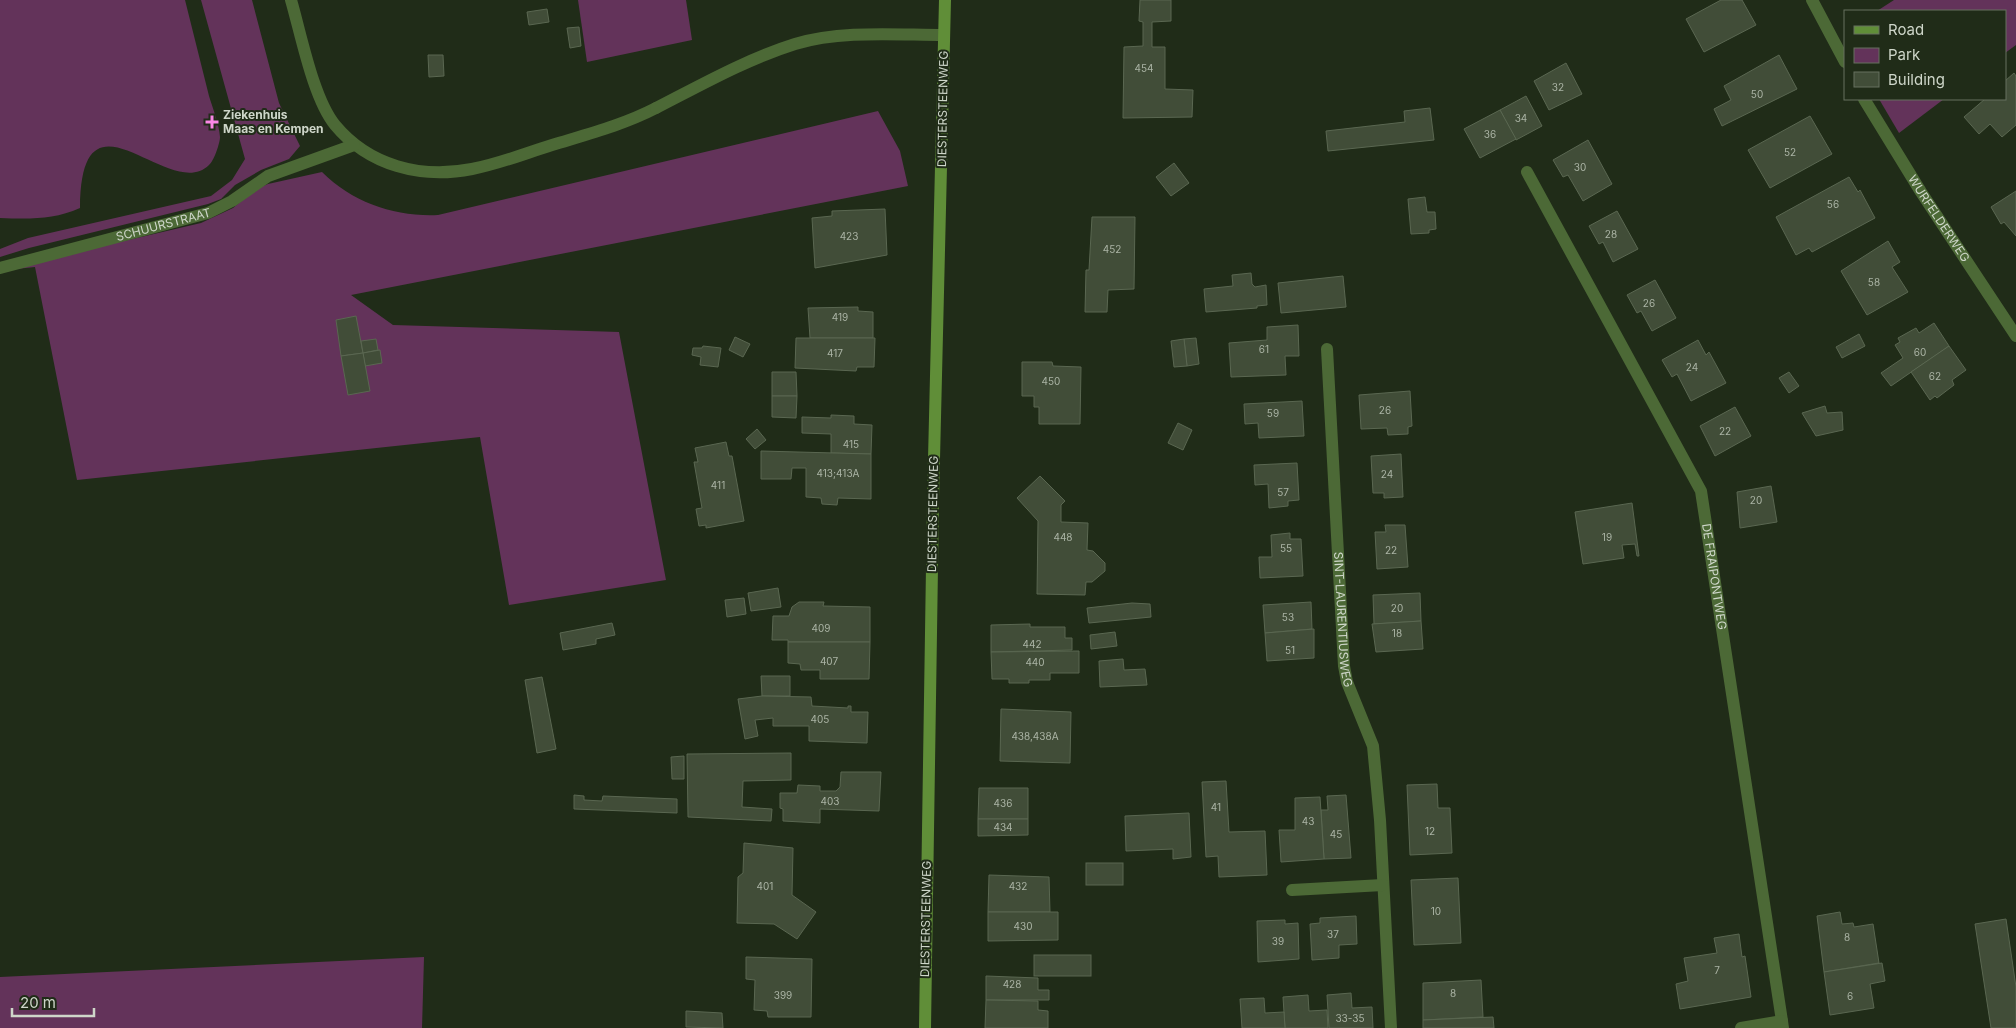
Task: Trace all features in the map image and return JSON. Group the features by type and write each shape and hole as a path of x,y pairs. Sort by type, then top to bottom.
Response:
{"main road":[{"name":"DIESTERSTEENWEG","path":"925,1028 933,501 945,0"}],"street":[{"path":"292,0 319,95 334,124 354,145 369,156 390,165 416,171 472,170 631,121 749,62 796,44 833,37 944,35"},
{"path":"1812,0 1844,60"},
{"name":"WURFELDERWEG","path":"1865,100 1921,192 2016,336"},
{"name":"SCHUURSTRAAT","path":"0,268 208,213 220,208 268,176 318,160 354,145"},
{"name":"DE FRAIPONTWEG","path":"1527,172 1701,491 1783,1024 1741,1028"},
{"name":"SINT-LAURENTIUSWEG","path":"1327,349 1344,666 1353,701 1373,746 1380,820 1390,1028"},
{"path":"1292,890 1383,886"}],"green space":[{"path":"0,0 185,0 220,137 211,163 192,173 172,170 130,152 111,147 95,151 84,170 80,208 50,217 0,218"},
{"path":"201,0 252,0 279,103 300,146 289,159 261,170 235,185 221,199 208,204 29,248 0,257 0,249 28,238 211,196 232,180 245,159"},
{"path":"578,0 686,0 692,40 587,62"},
{"path":"1894,0 2016,0 2016,45 2006,52 2006,10 1879,10"},
{"path":"1880,100 1943,100 1899,133"},
{"path":"878,111 900,151 908,186 351,295 393,325 619,332 666,580 509,605 480,437 77,480 35,267 6,270 201,223 233,208 256,189 268,184 322,172 347,192 376,206 407,213 438,215"},
{"path":"424,957 422,1028 0,1028 0,977"}],"building":[{"path":"1140,0 1171,0 1171,21 1152,22 1152,47 1165,47 1165,89 1193,90 1192,117 1123,118 1124,47 1143,46 1143,22 1139,21"},
{"path":"1721,0 1742,0 1756,25 1704,52 1686,19"},
{"path":"547,9 549,22 529,25 527,12"},
{"path":"579,27 581,46 570,48 567,28"},
{"path":"428,55 443,55 444,76 429,77"},
{"path":"1779,55 1797,89 1722,126 1714,109 1731,100 1724,86"},
{"path":"1566,63 1582,94 1549,110 1534,81"},
{"path":"2014,73 2016,76 2016,125 2002,137 1990,124 1979,134 1964,117 1984,100 2006,100 2006,80"},
{"path":"1526,96 1542,126 1516,140 1500,110"},
{"path":"1430,108 1434,140 1328,151 1326,131 1405,122 1404,111"},
{"path":"1500,110 1516,139 1480,158 1464,129"},
{"path":"1810,116 1832,154 1770,188 1748,150"},
{"path":"1588,140 1612,184 1583,201 1568,175 1563,177 1553,160"},
{"path":"1174,163 1189,183 1171,196 1156,177"},
{"path":"1849,177 1858,192 1860,190 1875,218 1812,252 1809,248 1796,255 1776,217"},
{"path":"2016,191 2016,236 2004,222 2001,224 1991,207"},
{"path":"1425,197 1427,212 1435,212 1436,229 1429,230 1429,233 1411,234 1408,199"},
{"path":"885,209 887,255 815,268 812,218 832,216 832,211"},
{"path":"1617,211 1638,249 1613,262 1603,242 1599,244 1589,226"},
{"path":"1092,217 1135,217 1134,289 1108,290 1107,312 1085,312 1086,270 1089,270"},
{"path":"1888,241 1900,262 1892,267 1908,292 1867,315 1841,271"},
{"path":"1251,273 1252,284 1255,287 1266,285 1267,305 1257,306 1257,308 1206,312 1204,289 1233,286 1232,275"},
{"path":"1343,276 1346,307 1281,313 1278,283"},
{"path":"1655,280 1676,318 1652,331 1641,311 1637,313 1627,295"},
{"path":"858,307 858,311 873,312 873,338 810,338 808,308"},
{"path":"356,316 363,353 341,356 336,320"},
{"path":"1934,323 1949,346 1891,386 1881,373 1903,358 1895,345 1900,342 1898,338 1916,328 1919,333"},
{"path":"1298,325 1299,356 1285,356 1286,375 1231,377 1229,343 1267,340 1267,327"},
{"path":"1859,334 1865,346 1842,358 1836,347"},
{"path":"735,337 750,344 743,357 729,350"},
{"path":"796,338 875,338 874,367 857,367 856,371 795,368"},
{"path":"1196,338 1199,364 1187,366 1184,339"},
{"path":"376,339 378,350 363,353 361,341"},
{"path":"1184,339 1187,366 1174,367 1171,341"},
{"path":"1698,340 1706,355 1709,352 1726,383 1691,401 1677,374 1672,377 1662,360"},
{"path":"703,346 721,348 718,367 700,365 701,357 692,355 693,348 702,348"},
{"path":"1949,346 1966,370 1952,380 1954,385 1937,398 1935,396 1930,400 1911,372"},
{"path":"380,350 382,363 365,366 363,353"},
{"path":"363,353 370,391 348,395 341,356"},
{"path":"1022,362 1052,362 1053,366 1081,367 1080,424 1039,424 1039,407 1034,407 1034,396 1022,396"},
{"path":"772,372 796,372 797,396 772,396"},
{"path":"1789,372 1799,386 1789,393 1779,378"},
{"path":"1410,391 1412,426 1408,427 1408,434 1388,435 1387,428 1361,429 1359,395"},
{"path":"772,396 797,396 796,418 772,417"},
{"path":"1302,401 1304,436 1259,438 1258,423 1245,424 1244,404"},
{"path":"1825,406 1827,413 1842,412 1843,430 1816,436 1802,413"},
{"path":"1735,407 1751,436 1715,456 1700,426"},
{"path":"831,415 854,416 854,424 872,425 871,454 831,453 831,434 802,433 802,417 831,418"},
{"path":"1178,423 1192,430 1183,450 1168,443"},
{"path":"757,429 766,440 755,449 746,439"},
{"path":"726,442 729,456 732,456 744,521 706,528 706,525 699,526 696,509 702,508 694,462 698,462 695,448"},
{"path":"761,451 871,454 871,499 838,498 837,505 822,504 821,498 806,497 806,468 792,468 791,479 761,479"},
{"path":"1401,454 1403,497 1384,498 1384,493 1373,493 1371,456"},
{"path":"1297,463 1299,500 1288,501 1288,506 1269,508 1268,484 1255,485 1254,465"},
{"path":"1040,476 1065,501 1061,505 1061,522 1088,523 1087,550 1093,551 1105,563 1105,571 1092,582 1086,582 1085,595 1037,594 1038,521 1017,498"},
{"path":"1771,486 1777,522 1740,528 1737,492"},
{"path":"1632,503 1639,556 1637,556 1635,544 1622,545 1624,558 1583,564 1575,512"},
{"path":"1385,525 1405,525 1408,567 1377,569 1375,532 1386,532"},
{"path":"1290,533 1290,539 1301,539 1303,576 1260,578 1259,557 1272,557 1271,535"},
{"path":"778,588 781,607 751,611 748,593"},
{"path":"1420,593 1421,621 1374,624 1373,595"},
{"path":"744,598 746,614 727,617 725,600"},
{"path":"799,602 824,602 823,606 870,607 870,642 788,642 788,640 772,640 773,616 789,616 792,607"},
{"path":"1311,602 1312,629 1265,633 1263,605"},
{"path":"1132,603 1150,604 1151,617 1089,623 1087,608"},
{"path":"1421,621 1423,649 1376,652 1372,624"},
{"path":"612,623 615,635 596,639 596,644 563,650 560,633"},
{"path":"1030,624 1030,627 1065,627 1065,638 1072,638 1072,650 991,652 991,625"},
{"path":"1314,629 1314,658 1267,661 1265,633"},
{"path":"1115,632 1117,646 1091,649 1090,635"},
{"path":"788,642 870,642 869,679 820,679 820,670 801,670 800,664 788,663"},
{"path":"1079,651 1079,673 1050,673 1050,680 1029,680 1029,683 1009,683 1009,679 992,679 991,652"},
{"path":"1123,659 1124,670 1145,669 1147,685 1100,687 1099,661"},
{"path":"761,676 790,676 790,696 762,696"},
{"path":"542,677 556,749 537,753 525,680"},
{"path":"762,696 811,697 812,706 848,708 848,706 851,706 851,712 868,712 867,743 809,741 809,726 773,726 773,718 755,720 758,736 745,739 738,699"},
{"path":"1001,709 1071,712 1070,763 1000,761"},
{"path":"791,753 791,780 743,781 742,807 772,809 771,821 688,817 687,754"},
{"path":"684,756 684,779 672,779 671,757"},
{"path":"841,772 881,772 879,811 820,809 820,823 783,821 783,809 780,808 780,793 797,793 798,785 820,786 820,791 836,791 840,787"},
{"path":"1226,781 1229,832 1265,831 1267,875 1219,877 1218,856 1206,857 1202,782"},
{"path":"1437,784 1438,808 1450,808 1452,853 1410,855 1407,785"},
{"path":"979,788 1028,788 1028,819 978,819"},
{"path":"574,795 584,796 584,800 602,801 603,796 677,799 677,813 574,809"},
{"path":"1346,795 1351,858 1324,859 1321,810 1328,810 1327,796"},
{"path":"1320,797 1324,859 1281,862 1279,830 1295,830 1295,798"},
{"path":"1189,813 1191,857 1173,859 1173,849 1126,851 1125,816"},
{"path":"978,819 1028,819 1028,835 978,836"},
{"path":"744,843 793,848 792,895 816,912 797,939 774,924 737,923 738,877 743,873"},
{"path":"1086,863 1123,863 1123,885 1086,885"},
{"path":"989,875 1049,877 1050,912 988,912"},
{"path":"1458,878 1461,943 1414,945 1411,880"},
{"path":"988,912 1058,912 1058,940 988,941"},
{"path":"1840,912 1842,924 1853,923 1854,927 1873,924 1879,963 1824,972 1817,916"},
{"path":"1356,916 1357,944 1339,945 1339,958 1312,960 1310,924 1320,923 1320,918"},
{"path":"2006,919 2016,987 2016,1028 1991,1028 1975,924"},
{"path":"1285,920 1285,924 1298,923 1299,959 1258,962 1257,921"},
{"path":"1739,934 1742,957 1745,956 1751,997 1680,1009 1676,984 1688,981 1684,958 1717,953 1714,938"},
{"path":"1034,955 1091,955 1091,976 1034,976"},
{"path":"746,957 812,959 811,1017 768,1017 767,1011 754,1010 755,980 746,979"},
{"path":"1882,963 1885,981 1870,984 1874,1008 1830,1015 1824,972"},
{"path":"986,976 1038,978 1038,990 1049,990 1049,1000 986,1000"},
{"path":"1481,980 1483,1017 1423,1020 1423,983"},
{"path":"1351,993 1352,1008 1372,1007 1373,1028 1329,1028 1327,995"},
{"path":"1308,995 1309,1011 1327,1010 1328,1028 1285,1028 1283,997"},
{"path":"1264,998 1265,1013 1284,1012 1285,1028 1242,1028 1240,999"},
{"path":"986,1000 1038,1001 1038,1010 1048,1011 1048,1028 985,1028"},
{"path":"686,1011 722,1013 723,1028 686,1027"},
{"path":"1493,1017 1494,1028 1423,1028 1423,1020"}],"place":[{"name":"Ziekenhuis Maas en Kempen","path":"212,122"}]}
